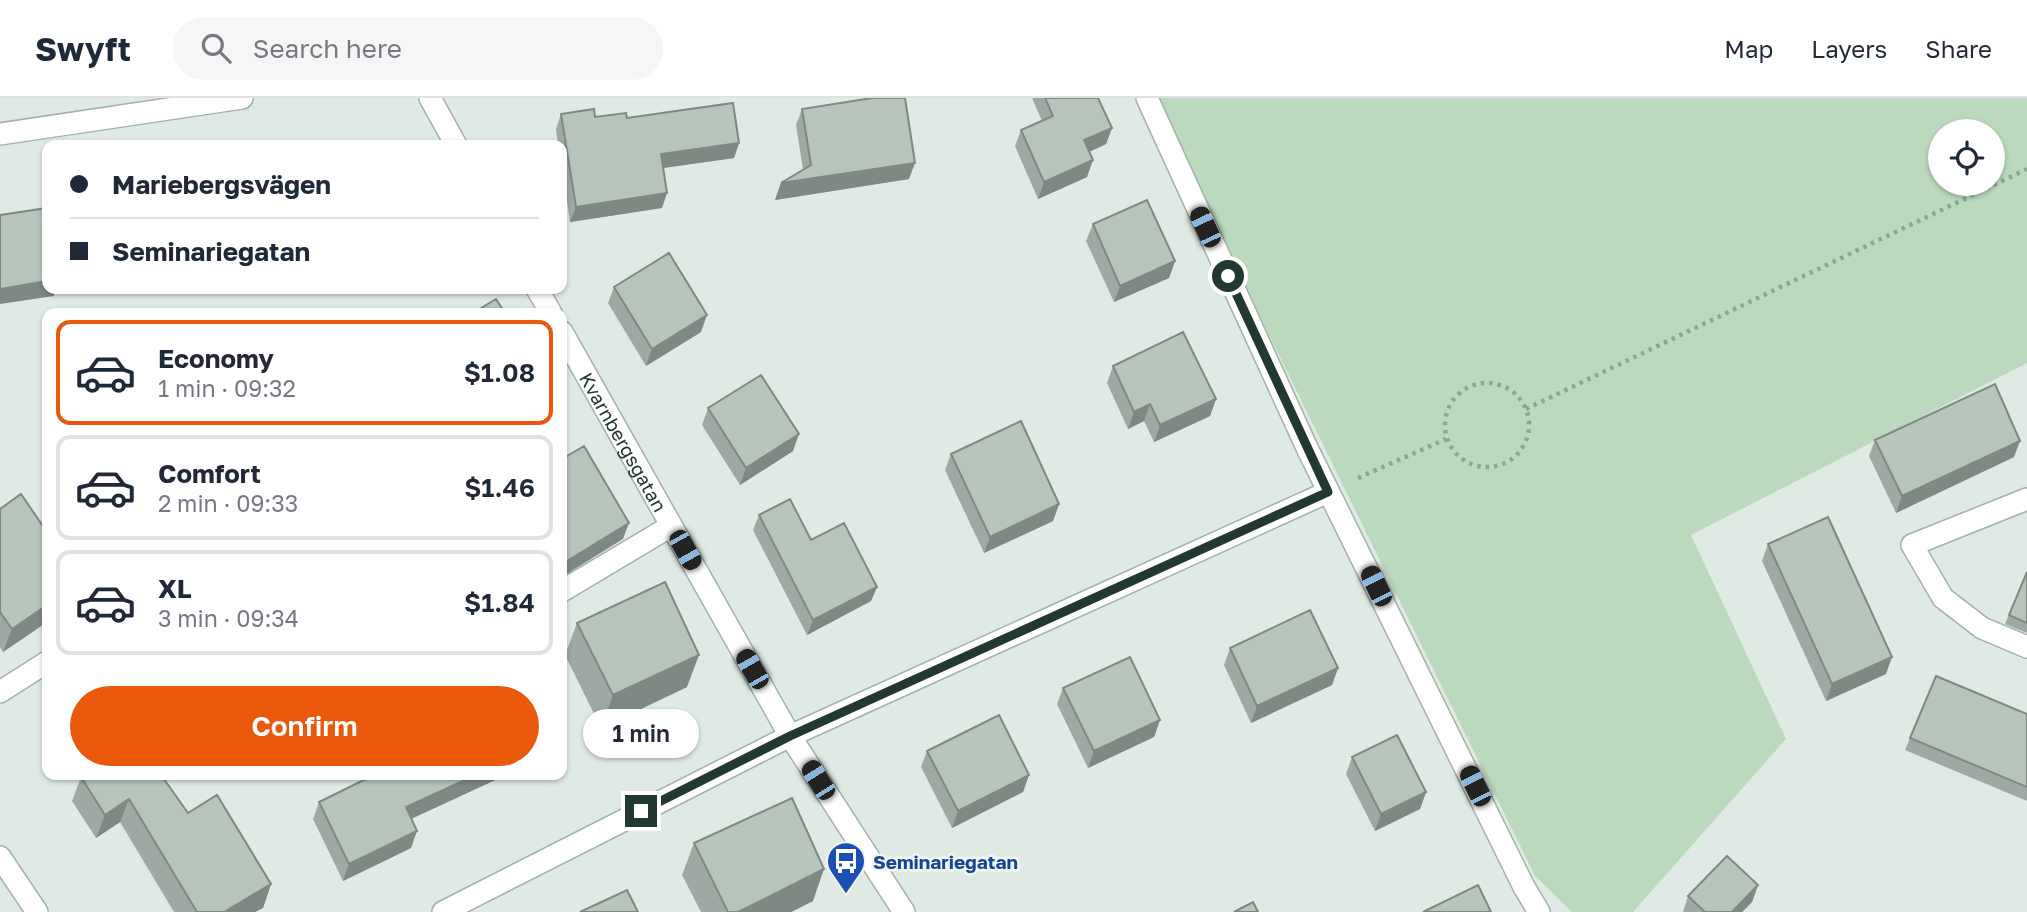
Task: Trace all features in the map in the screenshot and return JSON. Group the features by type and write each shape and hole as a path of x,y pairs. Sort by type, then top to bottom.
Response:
{"street":[{"path":"0,134 242,98"},
{"path":"429,98 453,140"},
{"path":"1147,98 1328,492 1524,887 1539,912"},
{"name":"Kvarnbergsgatan","path":"567,341 790,736 904,912"},
{"path":"443,912 790,736 1328,492"},
{"path":"2027,499 1912,545 1942,598 1982,628 2027,647"},
{"path":"567,588 671,526"},
{"path":"0,692 42,665"},
{"path":"0,857 37,912"}],"path":[{"path":"1527,409 2027,169"},
{"path":"1489,383 1505,387 1518,396 1527,409 1530,425 1526,441 1518,454 1505,464 1488,468 1471,464 1456,454 1446,439 1446,421 1450,406 1460,393 1474,385 1489,383"},
{"path":"1328,492 1446,439"}],"green space":[{"path":"1158,98 2027,98 2027,363 1691,535 1786,739 1633,912 1572,912 1535,876 1158,109"}],"building":[{"path":"872,98 905,98 915,163 781,183 811,165 802,109"},
{"path":"1045,98 1098,98 1112,128 1084,140 1093,160 1044,182 1021,130 1053,116"},
{"path":"733,103 739,143 661,154 667,193 576,207 561,114 594,109 595,117 626,113 627,118"},
{"path":"1147,200 1175,261 1120,286 1093,224"},
{"path":"42,209 42,282 0,289 0,215"},
{"path":"669,253 707,315 652,349 614,287"},
{"path":"496,299 502,308 481,308"},
{"path":"1183,332 1216,399 1160,425 1150,404 1134,412 1113,366"},
{"path":"761,375 799,434 746,468 708,408"},
{"path":"1995,384 2020,441 1902,496 1875,440"},
{"path":"1021,421 1059,504 990,537 951,454"},
{"path":"584,446 629,523 567,561 567,456"},
{"path":"21,494 42,525 42,608 12,629 0,612 0,509"},
{"path":"790,499 811,540 844,523 877,587 813,620 759,515"},
{"path":"1828,517 1892,657 1832,684 1768,544"},
{"path":"2027,572 2027,623 2009,615"},
{"path":"665,582 699,655 613,695 577,623"},
{"path":"1310,610 1338,668 1257,706 1230,648"},
{"path":"1130,657 1160,720 1094,751 1063,688"},
{"path":"1936,676 2027,714 2027,787 1910,738"},
{"path":"999,715 1029,775 958,811 927,751"},
{"path":"1397,735 1426,792 1381,814 1352,757"},
{"path":"83,780 165,780 188,813 217,795 271,884 224,912 197,912 129,799 105,815"},
{"path":"364,780 465,780 406,807 417,831 349,864 319,802"},
{"path":"792,798 824,869 738,912 728,912 694,843"},
{"path":"1727,856 1758,885 1732,912 1705,912 1688,896"},
{"path":"1478,885 1491,912 1423,912"},
{"path":"627,890 638,912 580,912"},
{"path":"1253,902 1258,912 1234,912"}],"place":[{"name":"Seminariegatan","path":"846,895"}],"route":[{"path":"641,811 790,736 1328,492 1228,276"}]}
